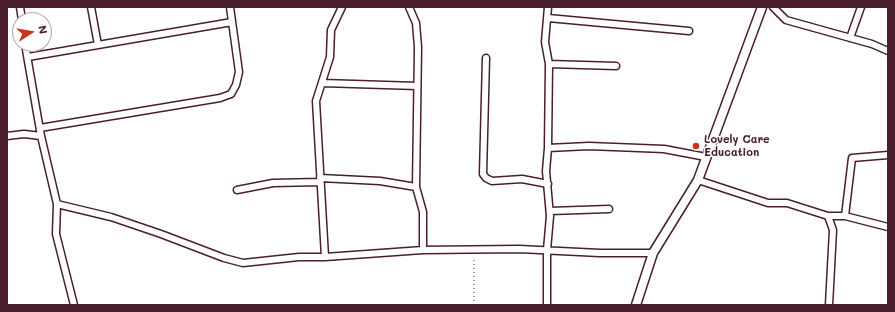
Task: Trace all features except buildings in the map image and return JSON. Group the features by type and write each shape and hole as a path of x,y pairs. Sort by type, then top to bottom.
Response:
{"street":[{"path":"90,7 98,45"},
{"path":"40,128 220,98 231,94 236,85 239,72 230,7"},
{"path":"325,257 315,107 330,57 331,30 342,7"},
{"path":"410,7 416,24 418,47 416,187 423,212 423,250"},
{"path":"547,305 547,250 550,211 546,170 548,148 549,64 546,42 548,7"},
{"path":"636,305 653,252 698,180 762,7"},
{"path":"773,7 786,20 872,44 888,51"},
{"path":"850,38 861,7"},
{"path":"548,18 689,31"},
{"path":"28,57 232,22"},
{"path":"27,52 41,136 57,204 56,234 74,305"},
{"path":"486,58 483,174 486,178 492,180 522,179 548,184"},
{"path":"549,64 616,66"},
{"path":"322,83 417,86"},
{"path":"7,136 24,134 41,136"},
{"path":"548,148 588,146 664,149 706,158"},
{"path":"845,216 852,158 888,155"},
{"path":"237,190 273,183 320,180 380,181 416,187"},
{"path":"698,180 768,203 787,203 828,216 845,216 888,227"},
{"path":"57,204 111,217 162,234 224,258 243,263 299,257 325,257 423,250 547,250 600,253 653,252"},
{"path":"550,211 609,209"},
{"path":"828,216 833,230 829,305"}],"path":[{"path":"474,250 474,305"}],"place":[{"name":"Lovely Care Education","path":"696,146"}]}
